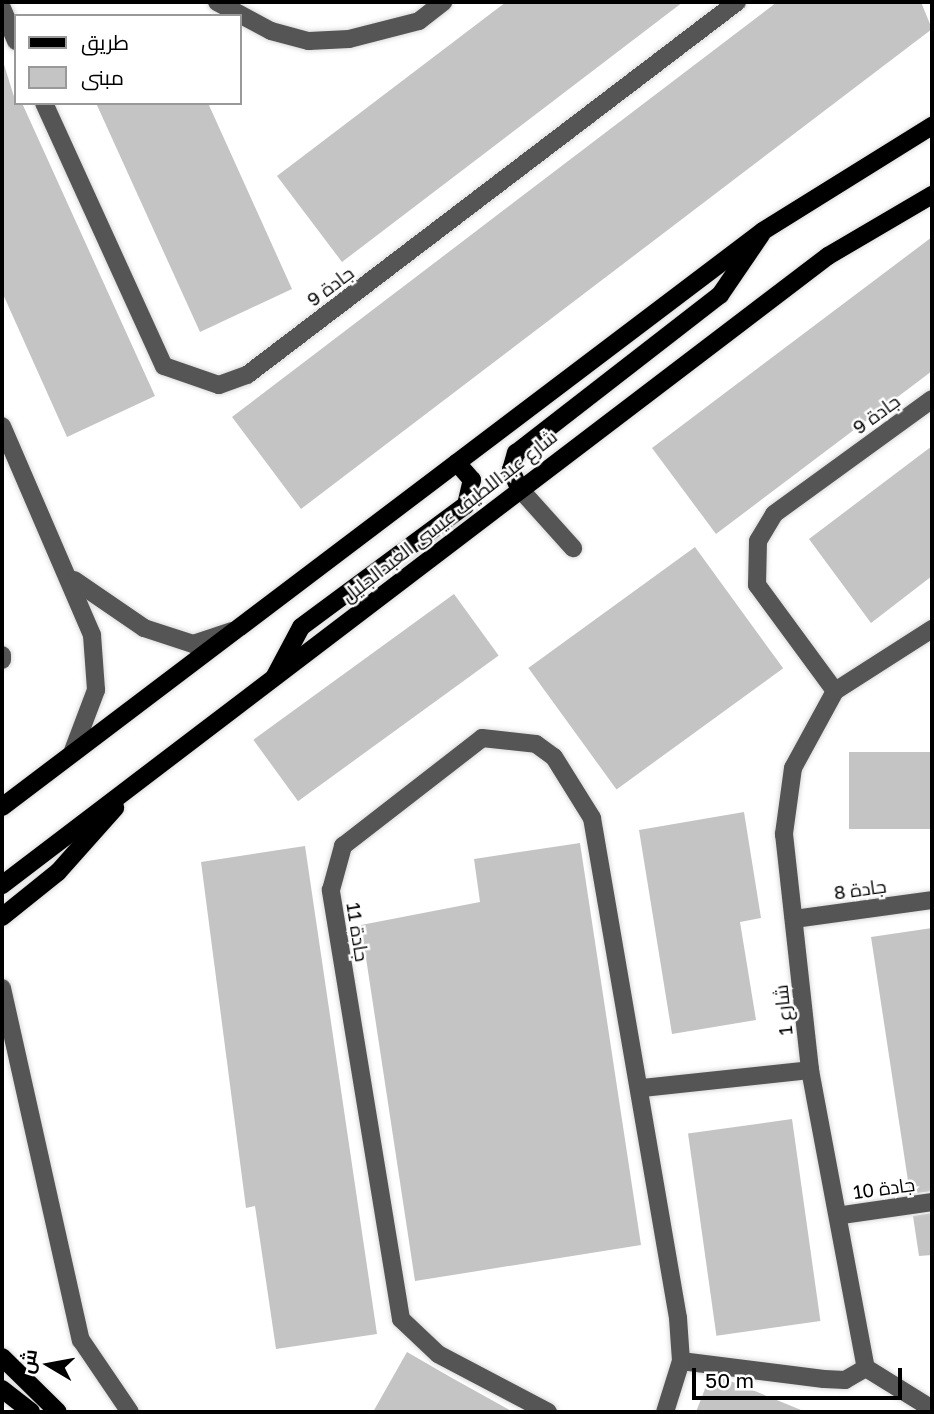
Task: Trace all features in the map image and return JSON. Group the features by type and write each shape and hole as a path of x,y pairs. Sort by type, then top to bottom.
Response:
{"main road":[{"name":"شارع عبداللطيف عيسى العبدالجليل","path":"2,807 763,232 932,126"},
{"name":"شارع عبداللطيف عيسى العبدالجليل","path":"2,885 519,488 828,256 932,195"},
{"path":"519,488 511,470 516,453 720,295 763,232"},
{"path":"275,676 301,627 466,505 472,480 457,463"},
{"path":"2,917 58,872 140,780"},
{"path":"2,1357 58,1412"},
{"path":"2,1389 31,1412"}],"street":[{"path":"216,2 239,14"},
{"path":"242,16 271,31 309,41 349,39 418,21 443,2"},
{"name":"جادة 9","path":"45,105 164,366 219,385 247,376 737,2"},
{"path":"2,8 14,36"},
{"name":"جادة 9","path":"835,691 757,585 758,541 774,514 932,399"},
{"path":"2,426 71,578 92,635 96,690 73,751"},
{"path":"519,488 573,548"},
{"path":"71,578 144,628 193,644 236,629"},
{"name":"شارع 1","path":"866,1368 842,1215 810,1070 784,834 793,768 835,691 932,629"},
{"name":"جادة 11","path":"548,1412 438,1354 401,1318 331,890 343,846 482,738 536,744 554,757 592,818 642,1088 681,1361 665,1412"},
{"name":"جادة 8","path":"794,919 932,900"},
{"path":"2,988 81,1340 130,1412"},
{"path":"642,1088 810,1070"},
{"name":"جادة 10","path":"842,1215 932,1202"},
{"path":"681,1361 845,1380 866,1368 932,1409"}],"building":[{"path":"506,2 683,2 342,262 277,176"},
{"path":"777,2 921,2 932,29 301,509 232,417"},
{"path":"2,58 14,105 23,105 155,396 67,437 2,292"},
{"path":"97,105 209,105 292,289 200,332"},
{"path":"932,237 932,371 716,534 652,448"},
{"path":"932,446 932,576 871,623 809,539"},
{"path":"695,547 783,668 617,789 528,668"},
{"path":"454,594 499,655 298,801 253,740"},
{"path":"849,752 932,752 932,829 849,829"},
{"path":"744,812 761,918 740,922 756,1020 672,1034 639,830"},
{"path":"580,843 641,1245 415,1281 361,925 480,902 474,859"},
{"path":"305,846 377,1334 276,1349 255,1206 246,1208 201,862"},
{"path":"932,928 932,1191 910,1194 871,937"},
{"path":"792,1119 820,1321 716,1336 688,1134"},
{"path":"932,1213 932,1255 919,1256 913,1216"},
{"path":"407,1352 452,1378 513,1412 373,1412"},
{"path":"710,1376 723,1378 806,1412 696,1412"}]}
